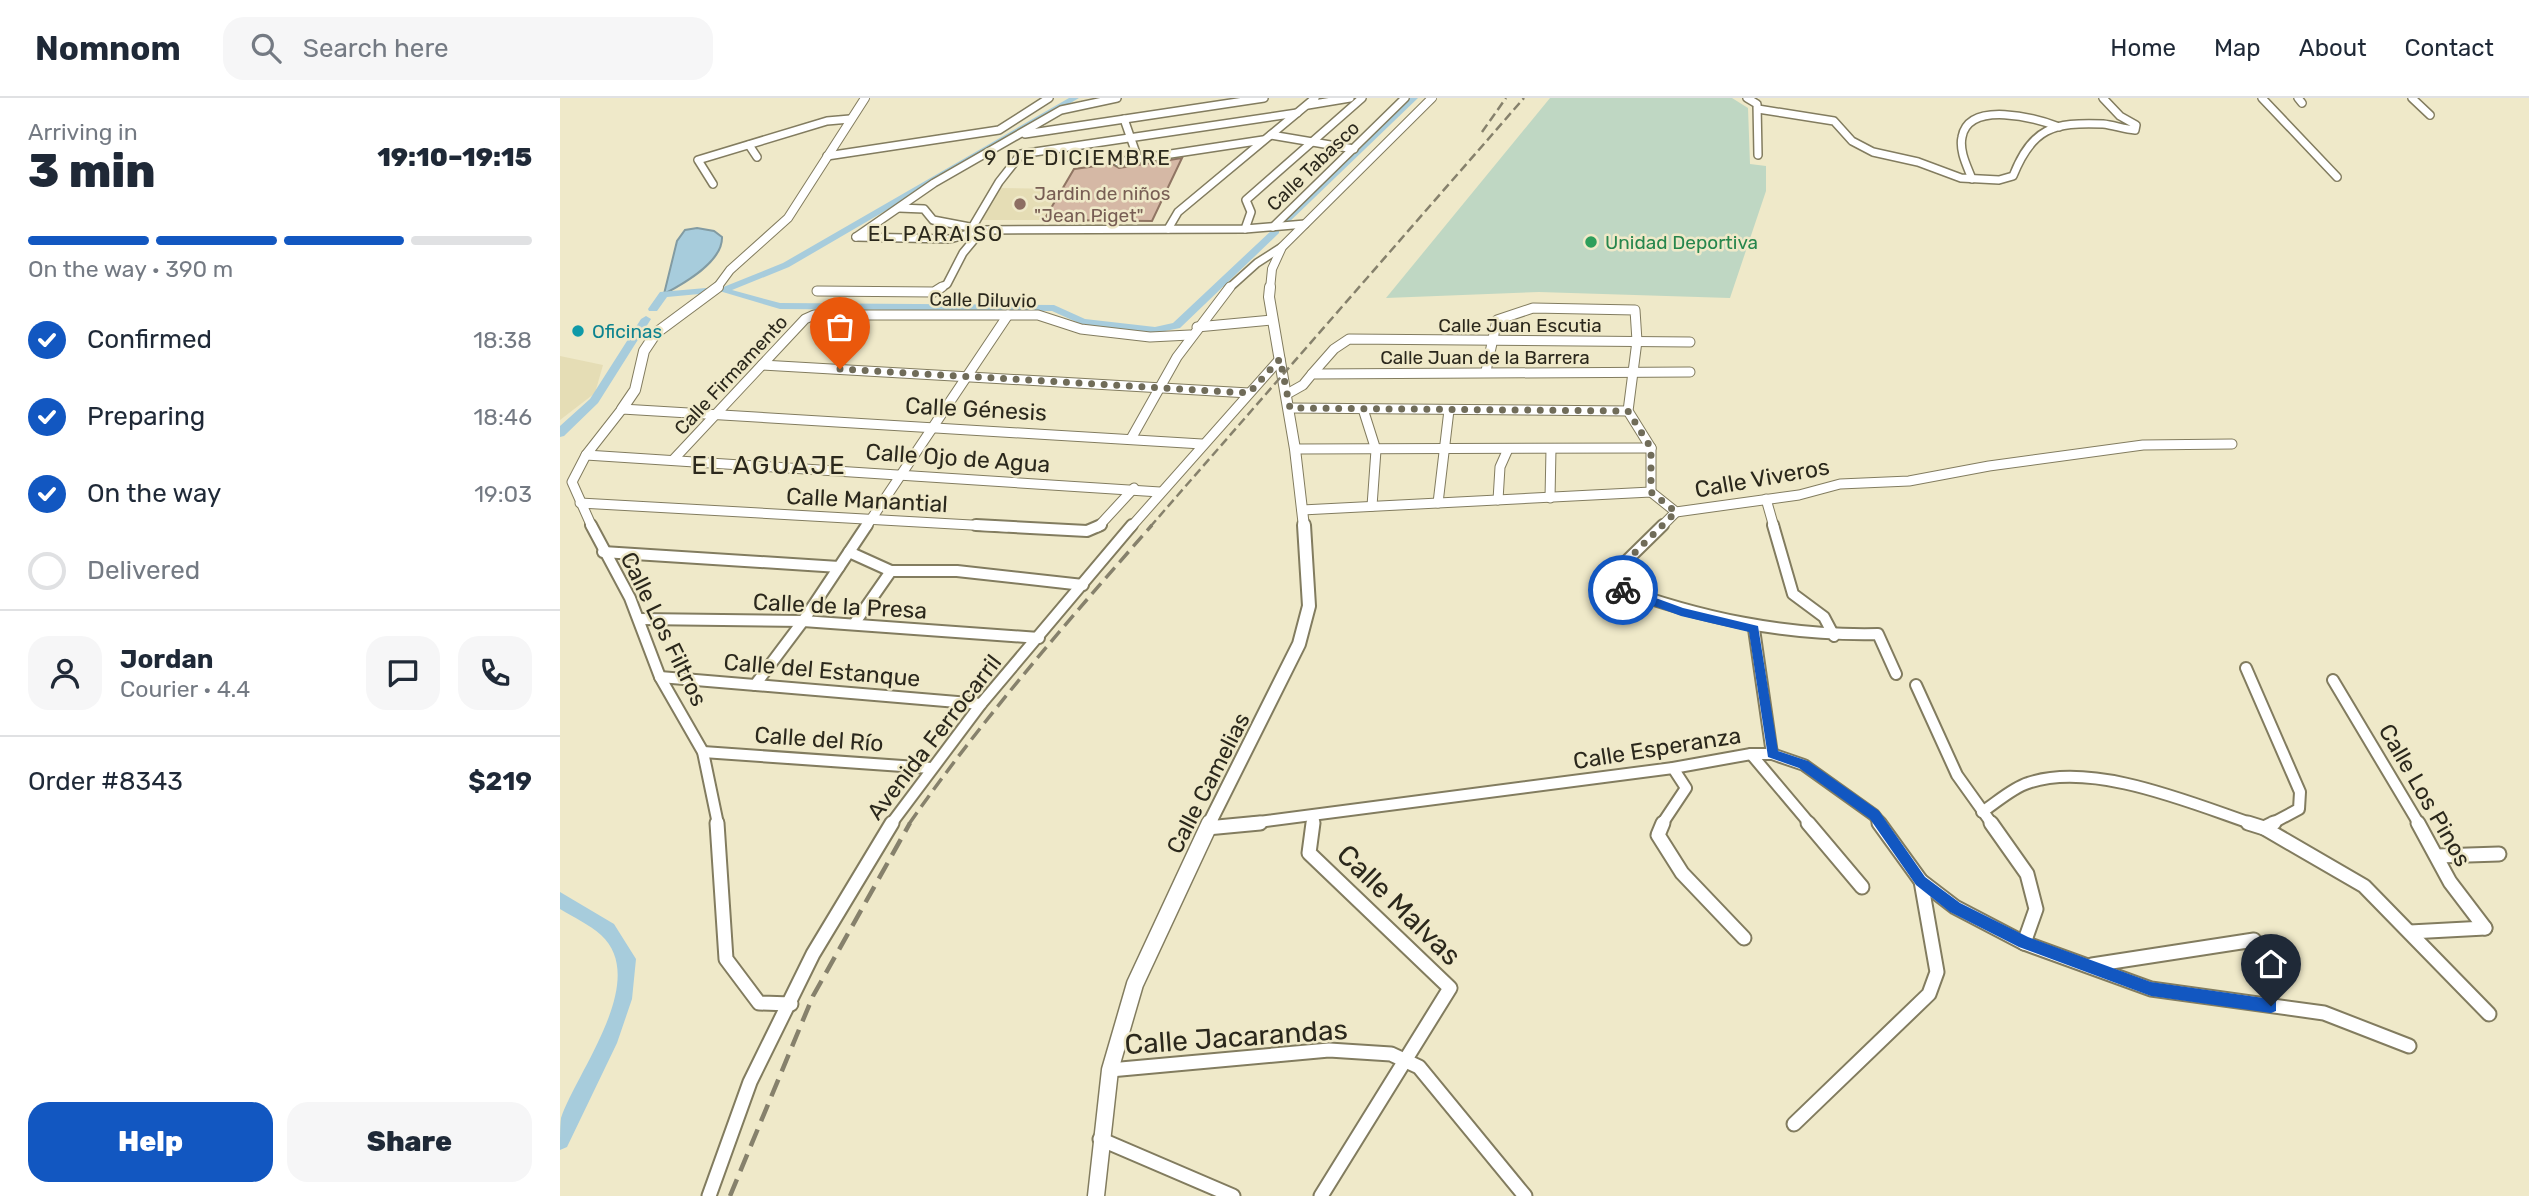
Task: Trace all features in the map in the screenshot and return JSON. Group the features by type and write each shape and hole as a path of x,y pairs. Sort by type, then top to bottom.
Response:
{"street":[{"name":"Calle Los Filtros","path":"791,1004 759,1003 726,959 717,815 703,752 660,677 639,619 603,552 572,482 586,455 635,390 644,351 656,333 717,288 730,270 788,218 865,98"},
{"path":"827,156 999,130 1049,98"},
{"path":"1117,98 1061,110 934,183 856,237 950,239 982,230 1245,229 1305,224"},
{"path":"1017,136 1264,98"},
{"path":"1168,229 1178,212 1315,98"},
{"path":"1306,106 1350,98"},
{"path":"1245,229 1251,212 1246,200 1362,98"},
{"name":"Calle Tabasco","path":"1273,227 1405,98"},
{"path":"1132,437 1199,321 1262,257 1282,247 1432,98"},
{"path":"1747,98 1757,104 1758,109 1758,155"},
{"path":"1758,109 1834,121 1852,141 1873,152 1918,162 1972,179 1999,180 2013,176 2020,157 2037,133 2059,127 2106,124 2116,129 2136,130 2136,125 2120,116 2103,98"},
{"path":"2262,98 2337,177"},
{"path":"2413,98 2430,115"},
{"path":"974,226 999,183 1021,154 1297,113"},
{"path":"1972,179 1962,142 1965,130 1975,122 2020,114 2059,127"},
{"path":"713,184 698,160 827,121 850,119"},
{"path":"1124,119 1138,159"},
{"path":"1118,162 1268,137 1354,149"},
{"path":"749,145 757,157"},
{"path":"899,208 924,209 933,220 974,226 982,230"},
{"path":"817,291 934,292 947,284 963,253 982,230"},
{"name":"Calle Camelias","path":"1096,1196 1100,1139 1110,1070 1135,984 1207,828 1299,644 1309,606 1309,567 1295,449 1269,297 1272,269 1282,247"},
{"path":"1302,510 1651,492 1651,448 1628,411 1635,372 1635,310 1533,308 1497,320 1486,371"},
{"name":"Calle Diluvio","path":"814,315 1038,315 1081,329 1150,337 1190,335"},
{"name":"Calle Firmamento","path":"673,460 805,319 814,315"},
{"path":"755,685 803,621 1008,316"},
{"path":"1197,327 1272,320"},
{"name":"Calle Juan Escutia","path":"1312,374 1334,349 1349,339 1690,342"},
{"name":"Avenida Ferrocarril","path":"709,1196 750,1082 791,1004 813,954 897,814 981,704 1160,492 1280,359"},
{"path":"762,365 1249,393"},
{"name":"Calle Juan de la Barrera","path":"1312,374 1690,372"},
{"path":"1287,395 1303,385 1312,374"},
{"path":"1287,395 1363,410 1628,411"},
{"name":"Calle Génesis","path":"622,410 1132,437 1202,444"},
{"path":"1363,410 1376,450 1372,506"},
{"path":"1438,503 1449,410"},
{"name":"Calle Viveros","path":"1651,492 1676,512 1799,495 1840,484 1909,481 1989,466 2143,445 2232,444"},
{"path":"1295,449 1651,448"},
{"path":"1499,500 1500,467 1508,449"},
{"path":"1550,498 1551,449"},
{"name":"Calle Ojo de Agua","path":"586,455 1135,488 1160,492"},
{"name":"Calle Manantial","path":"580,503 1087,531 1100,526 1135,488"},
{"path":"1766,499 1793,594 1824,617 1834,636"},
{"path":"1676,512 1611,580 1613,586 1681,612 1754,629 1834,636 1878,634 1896,674"},
{"path":"603,552 839,567"},
{"path":"849,552 891,571 957,571 1083,584"},
{"path":"854,624 891,571"},
{"name":"Calle de la Presa","path":"639,619 803,621 1039,638"},
{"path":"1754,629 1772,754"},
{"path":"2246,668 2300,792 2299,809 2264,828"},
{"name":"Calle del Estanque","path":"660,677 981,704"},
{"name":"Calle Los Pinos","path":"2333,680 2438,856 2450,883 2485,928 2410,932"},
{"path":"1916,685 1957,775 2027,874 2036,909 2024,943"},
{"name":"Calle del Río","path":"703,752 931,768"},
{"path":"1751,754 1863,887"},
{"name":"Calle Esperanza","path":"1207,828 1314,817 1673,768 1751,754 1772,754 1804,765 1874,815 1921,881 1955,907 2024,943 2151,989 2324,1013 2409,1046"},
{"path":"1673,768 1686,788 1659,828 1658,835 1682,873 1744,938"},
{"path":"1982,812 2027,783 2071,778 2135,784 2264,828 2364,886 2489,1014"},
{"name":"Calle Malvas","path":"1314,817 1309,853 1450,988 1406,1059"},
{"path":"2438,856 2499,854"},
{"path":"1794,1124 1929,993 1937,972 1921,881"},
{"path":"2090,966 2254,940"},
{"name":"Calle Jacarandas","path":"1110,1070 1329,1050 1391,1054 1406,1059"},
{"path":"1321,1196 1406,1059 1419,1067 1525,1196"},
{"path":"1100,1139 1233,1196"}],"shaded area":[{"name":"Jardin de niños \"Jean Piget\"","path":"998,188 1062,189 1044,220 978,220"},
{"path":"560,356 603,365 595,393 560,420"}],"green space":[{"name":"Unidad Deportiva","path":"1550,98 1732,98 1748,108 1750,164 1766,166 1766,191 1730,298 1539,292 1386,298"}],"water":[{"path":"697,228 714,231 722,237 721,246 700,271 664,294 677,241 685,230"}],"building":[{"path":"1182,158 1152,221 1044,220 1074,169 1112,164 1119,168"}],"waterway":[{"path":"723,290 786,265 1075,98"},
{"path":"1282,224 1414,98"},
{"path":"721,290 780,306 1054,308 1083,322 1155,330 1176,326 1276,231"},
{"path":"653,309 664,294 706,291"},
{"path":"560,433 594,401 646,319"},
{"path":"560,900 608,930 627,959 623,999 608,1043 560,1140"}],"railway":[{"path":"1482,132 1506,98"},
{"path":"1150,527 1524,98"},
{"path":"909,824 996,708 1152,525"},
{"path":"730,1196 813,996 910,823"}],"way so far":[{"path":"840,369 1249,393 1280,359 1290,408 1628,411 1651,448 1651,492 1676,512 1611,576 1613,586 1623,590"}],"place":[{"name":"Jardin de niños \"Jean Piget\"","path":"1020,204"},
{"name":"Unidad Deportiva","path":"1591,242"},
{"name":"Oficinas","path":"578,331"}],"district":[{"name":"9 DE DICIEMBRE","path":"1078,157"},
{"name":"EL PARAISO","path":"936,233"},
{"name":"EL AGUAJE","path":"769,465"}],"route":[{"path":"1623,590 1681,612 1754,629 1772,754 1804,765 1874,815 1921,881 1955,907 2024,943 2151,989 2271,1006"}]}
